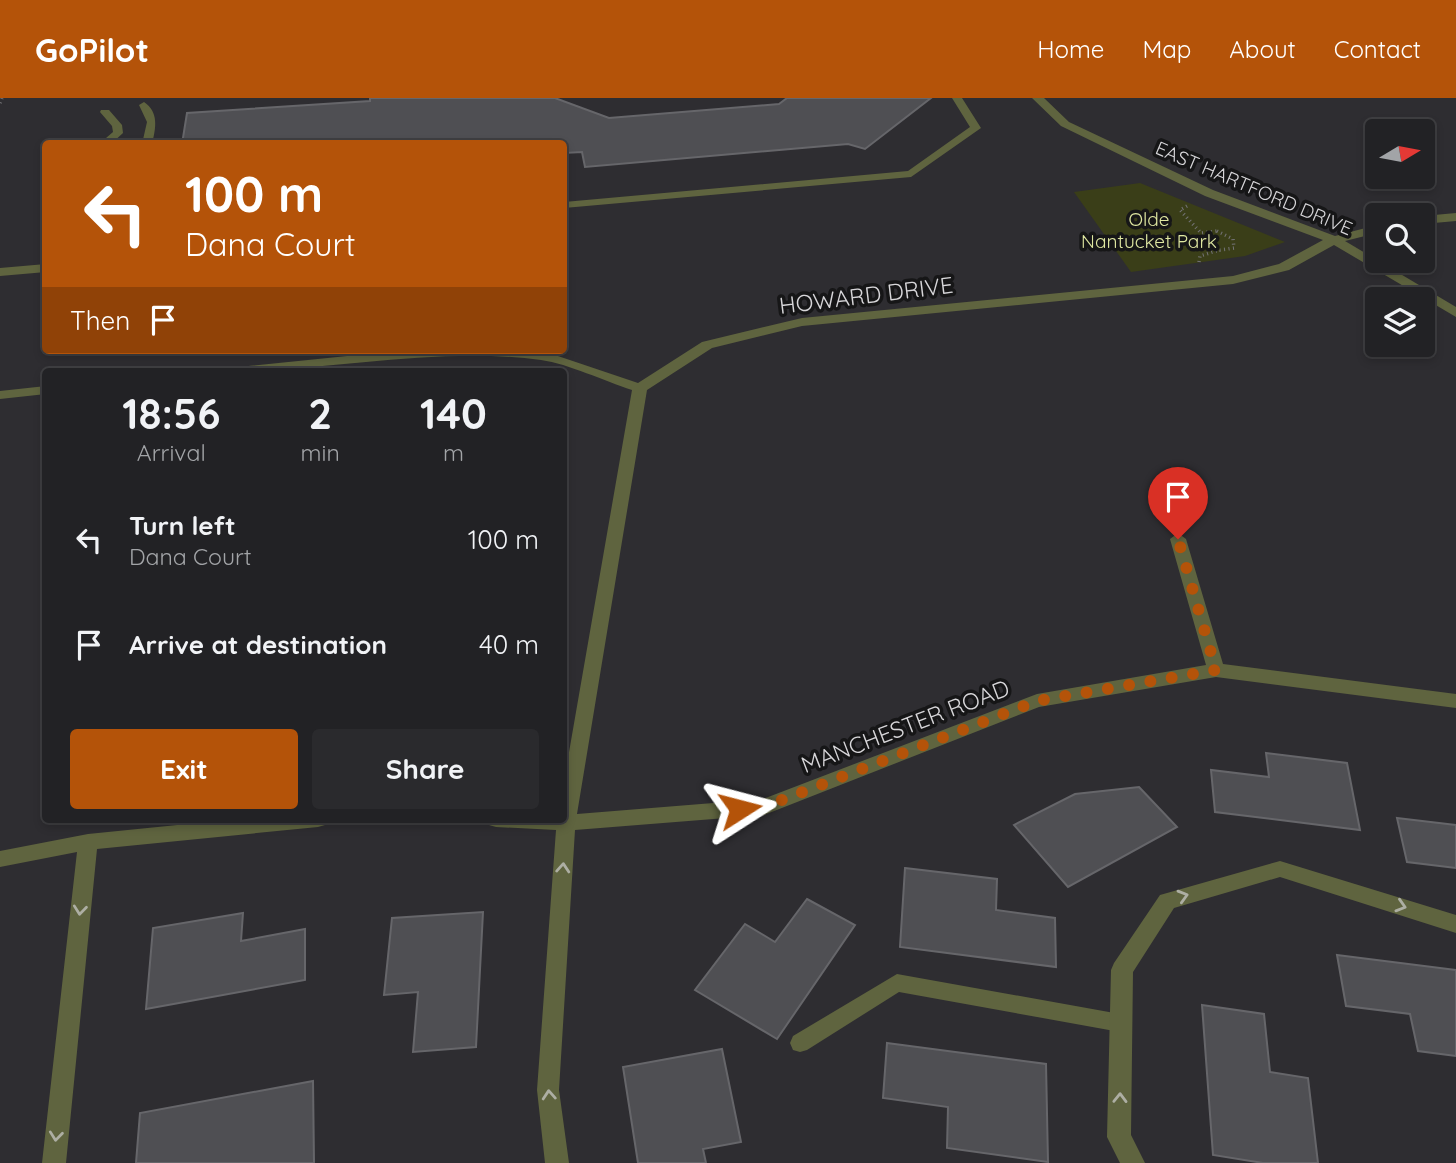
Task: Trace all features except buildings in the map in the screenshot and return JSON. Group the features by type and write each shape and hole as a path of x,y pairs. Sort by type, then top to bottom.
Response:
{"street":[{"name":"EAST HARTFORD DRIVE","path":"1038,98 1065,124 1197,187 1334,240 1456,313"},
{"path":"1435,219 1456,217"},
{"name":"HOWARD DRIVE","path":"640,388 707,345 802,322 1233,280 1284,268 1334,240 1365,232"},
{"path":"272,368 429,354"},
{"path":"498,354 544,356 640,388 567,817"},
{"path":"0,395 42,390"},
{"path":"1178,539 1216,670"},
{"name":"MANCHESTER ROAD","path":"567,823 764,807 1037,701 1216,670 1456,701"},
{"path":"0,859 88,842 278,823"},
{"path":"557,1163 548,1090 566,823"},
{"path":"54,1163 88,842"},
{"path":"1133,1163 1119,1137 1122,970 1167,901 1280,869 1456,924"}],"lane":[{"path":"567,205 911,174 976,128 957,98"},
{"path":"144,105 152,122 148,140"},
{"path":"105,112 117,125 118,133 109,140"},
{"path":"0,272 42,268"},
{"path":"800,1043 897,983 1120,1023"}],"path":[{"path":"0,103 2,98"},
{"path":"1190,203 1180,210 1201,233 1203,245 1220,250"},
{"path":"1198,265 1200,256 1234,248 1233,239 1217,231 1201,233"}],"green space":[{"name":"Olde Nantucket Park","path":"1140,183 1285,242 1245,256 1131,272 1074,192"}],"route":[{"path":"740,809 764,807 1037,701 1216,670 1178,539"}]}
